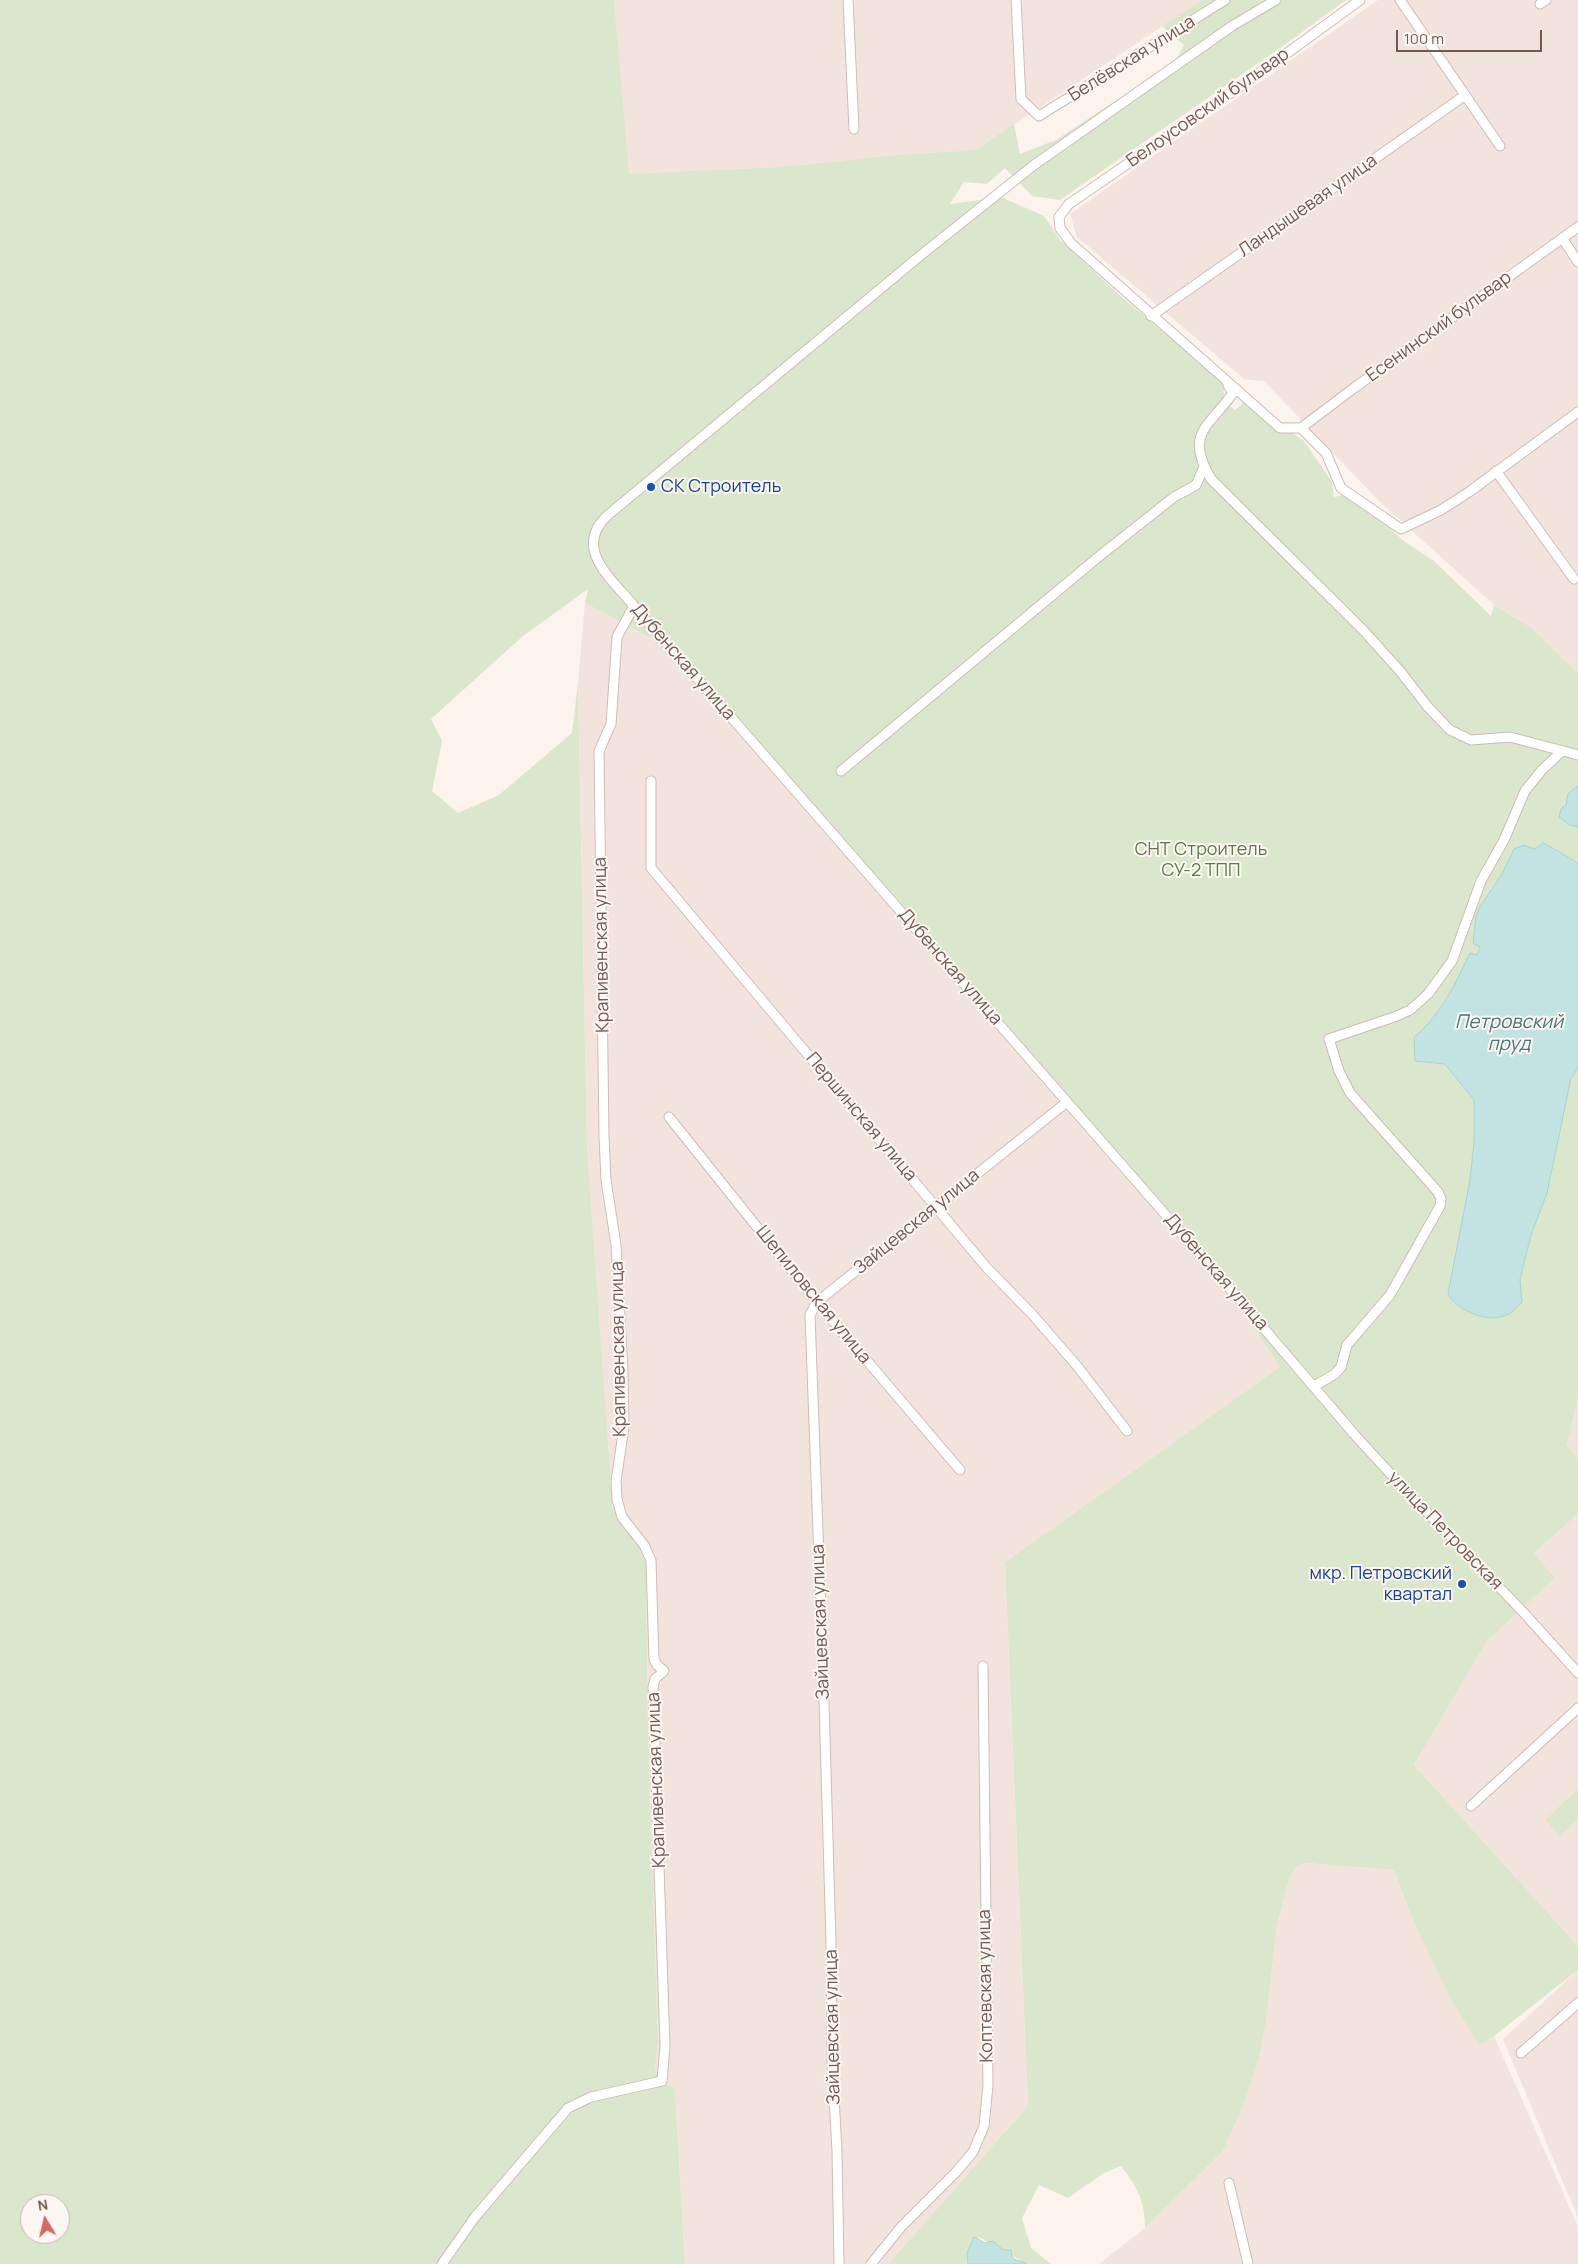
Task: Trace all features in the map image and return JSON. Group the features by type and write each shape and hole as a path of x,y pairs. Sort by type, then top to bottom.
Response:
{"street":[{"path":"848,0 854,129"},
{"name":"Белёвская улица","path":"1016,0 1021,99 1039,116 1225,0"},
{"name":"Дубенская улица","path":"1276,0 1232,26 1034,165 921,255 608,515 596,529 592,544 602,567 634,606 1004,1027 1314,1386"},
{"name":"Белоусовский бульвар","path":"1151,316 1070,243 1060,228 1059,216 1069,204 1249,80 1360,0"},
{"path":"1400,0 1500,146"},
{"name":"Ландышевая улица","path":"1151,316 1464,96"},
{"name":"Есенинский бульвар","path":"1301,428 1578,227"},
{"path":"1562,238 1578,262"},
{"path":"1151,316 1280,428 1301,428 1326,453 1342,488 1402,529 1441,510 1469,492 1578,412"},
{"path":"1227,382 1233,393 1221,410 1207,423 1198,442 1204,467 1211,479 1364,631 1400,671 1428,707 1450,730 1471,740 1510,737 1578,755"},
{"path":"841,771 1102,554 1174,497 1196,485 1204,467"},
{"path":"1496,471 1574,579"},
{"name":"Крапивенская улица","path":"442,2264 475,2217 568,2108 591,2097 662,2081 665,2046 653,1686 655,1679 664,1671 657,1665 654,1659 651,1560 644,1544 622,1516 617,1499 616,1481 624,1427 623,1372 616,1246 606,1180 604,1137 599,751 611,724 617,636 634,606"},
{"path":"1314,1386 1335,1374 1341,1367 1347,1345 1390,1295 1429,1228 1440,1206 1441,1199 1438,1192 1350,1093 1339,1071 1329,1039 1397,1016 1410,1010 1428,994 1452,961 1481,881 1504,840 1525,791 1541,771 1562,751"},
{"name":"Першинская улица","path":"651,782 652,868 987,1268 1032,1314 1078,1367 1127,1431"},
{"name":"Зайцевская улица","path":"839,2264 837,2151 832,2061 831,1942 824,1687 809,1329 811,1311 817,1302 1067,1102"},
{"name":"Шепиловская улица","path":"669,1117 817,1302 960,1470"},
{"name":"улица Петровская","path":"1314,1386 1396,1480 1524,1613 1578,1673"},
{"name":"Коптевская улица","path":"871,2264 902,2227 965,2162 978,2143 984,2126 988,2085 982,1666"},
{"path":"1471,1806 1578,1708"},
{"path":"1521,2053 1578,2003"},
{"path":"1229,2183 1248,2264"}],"shaded area":[{"path":"614,0 1202,0 976,150 894,155 780,167 628,175"},
{"path":"1378,0 1578,0 1578,673 1532,628 1494,605 1379,501 1264,381 1244,379 1077,237 1070,214"},
{"path":"585,603 651,638 840,846 1035,1074 1232,1295 1280,1367 1005,1562 1028,2106 888,2264 685,2264 675,2091 667,2085 655,2070 658,2041 648,1729 646,1559 642,1548 613,1510 587,1146 578,683"},
{"path":"1578,1397 1578,1458 1567,1445"},
{"path":"1578,1514 1578,1946 1414,1765 1487,1641 1555,1578 1534,1553"},
{"path":"1306,1863 1394,1870 1412,1918 1479,2045 1494,2036 1578,2227 1578,2264 1099,2264 1145,2228 1223,2151 1243,2107 1259,2059 1266,2022 1277,1925 1290,1876 1297,1866"},
{"path":"1578,1970 1578,2218 1503,2039"}],"green space":[{"name":"СНТ Строитель СУ-2 ТПП","path":"0,0 614,0 629,174 780,167 894,155 976,150 1014,124 1020,154 1056,140 1176,61 1184,45 1162,26 1202,0 1346,0 1283,46 1060,200 1032,196 1005,168 987,184 964,182 950,204 1001,197 1044,216 1061,241 1124,299 1224,383 1224,400 1235,410 1245,401 1304,441 1332,482 1334,497 1350,493 1404,541 1434,561 1491,616 1494,605 1532,628 1578,673 1578,1397 1567,1445 1578,1458 1578,1514 1534,1553 1555,1578 1487,1641 1414,1765 1578,1946 1578,1970 1494,2036 1479,2045 1452,2001 1412,1918 1394,1870 1306,1863 1297,1866 1290,1876 1277,1925 1266,2022 1259,2059 1243,2107 1223,2151 1145,2228 1142,2202 1132,2181 1121,2166 1104,2173 1068,2198 1039,2185 1022,2218 1031,2248 1051,2264 1027,2264 979,2237 967,2254 968,2264 888,2264 1028,2106 1005,1562 1280,1367 1232,1295 1035,1074 840,846 651,638 585,603 588,589 523,636 431,719 442,741 432,791 458,813 499,795 572,733 578,683 587,1146 613,1510 642,1548 646,1559 648,1729 658,2041 655,2069 667,2085 672,2086 675,2091 685,2264 0,2264"},
{"path":"1578,1789 1578,1819 1560,1836 1545,1820"}],"water":[{"path":"1578,786 1578,827 1570,825 1559,817 1561,809 1566,805 1568,794"},
{"name":"Петровский пруд","path":"1544,843 1578,863 1578,1068 1571,1078 1547,1193 1531,1235 1520,1279 1522,1302 1507,1315 1489,1318 1465,1310 1452,1300 1448,1294 1470,1180 1474,1142 1474,1100 1445,1064 1415,1061 1414,1037 1440,1009 1470,953 1477,955 1480,947 1473,943 1476,916 1481,905 1502,874 1514,849 1524,845 1534,849"},
{"path":"974,2237 985,2243 993,2241 1003,2250 1011,2250 1013,2258 1027,2264 968,2264 967,2254"}],"place":[{"name":"СК Строитель","path":"651,487"},
{"name":"мкр. Петровский квартал","path":"1462,1584"}]}
